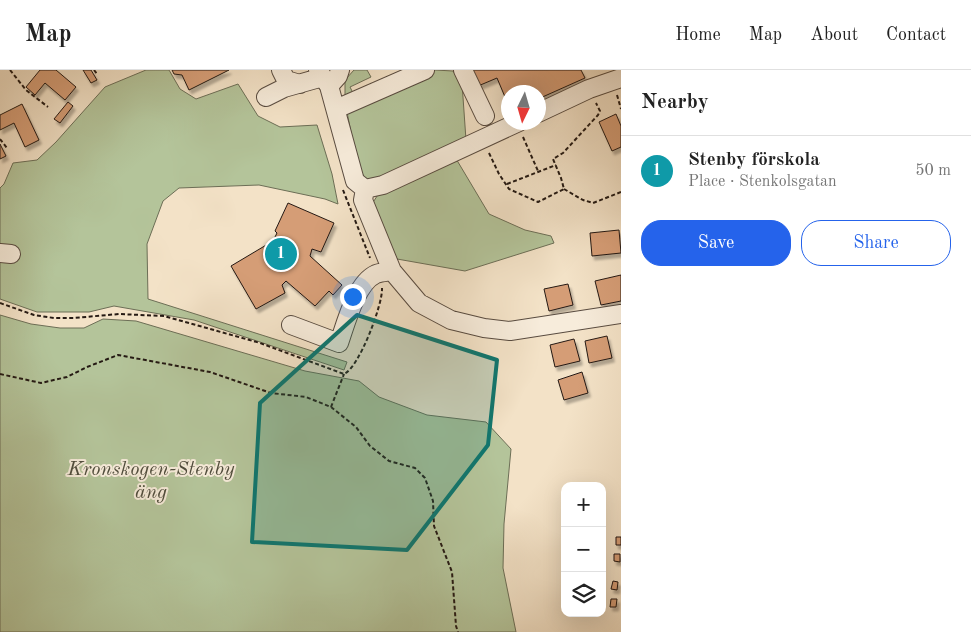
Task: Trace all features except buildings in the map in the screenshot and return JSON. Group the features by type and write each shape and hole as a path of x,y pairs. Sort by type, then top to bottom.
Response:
{"street":[{"path":"281,70 286,80 300,84"},
{"path":"266,97 284,88 338,76 340,70"},
{"path":"336,109 425,70"},
{"path":"463,70 485,116"},
{"path":"323,78 336,109 350,169 355,181 365,189"},
{"path":"546,109 590,89 618,84"},
{"path":"365,189 383,185 504,130"},
{"path":"365,189 363,200 384,272 419,303 451,320 484,328 510,331 621,314"},
{"path":"291,325 339,343 354,301 369,280 384,272"}],"path":[{"path":"10,70 26,90 48,107"},
{"path":"94,70 97,74"},
{"path":"618,84 621,109"},
{"path":"590,89 600,111 563,153 553,159 564,189 583,200 593,203 621,192"},
{"path":"521,130 538,172"},
{"path":"0,138 7,148"},
{"path":"483,140 499,174 509,189 538,202 564,189"},
{"path":"506,185 556,165"},
{"path":"332,407 344,374 348,372 358,357 377,314 384,272 356,228 342,189"},
{"path":"0,303 34,315 54,318 119,314 164,316 260,343 344,374"},
{"path":"0,374 41,383 67,377 118,355 210,372 271,392 306,397 332,407 356,427 370,446 389,460 415,468 425,478 433,502 434,526 452,572 458,632"}],"highlighted area":[{"path":"357,315 497,360 488,445 407,550 252,542 260,403"}],"green space":[{"path":"146,70 169,70 180,89 196,99 238,84 258,116 280,127 317,125 332,174 338,204 325,199 259,185 179,188 163,201 147,244 148,299 347,362 344,370 194,320 114,306 89,312 37,312 0,299 0,188 4,184 13,163 37,160 56,142 105,87"},
{"path":"354,70 367,70 371,77 350,87 354,95 345,96 345,80"},
{"path":"435,70 453,71 462,83 466,140 376,182 365,180 356,158 347,112"},
{"path":"455,157 489,214 525,230 551,236 554,243 465,271 397,259 372,204 379,193"},
{"name":"Kronskogen-Stenby äng","path":"0,315 31,324 60,328 84,328 103,319 136,321 305,371 359,381 379,397 427,415 486,422 511,449 504,524 503,568 516,632 0,632"}],"place":[{"name":"Stenby förskola","path":"281,254"}]}
